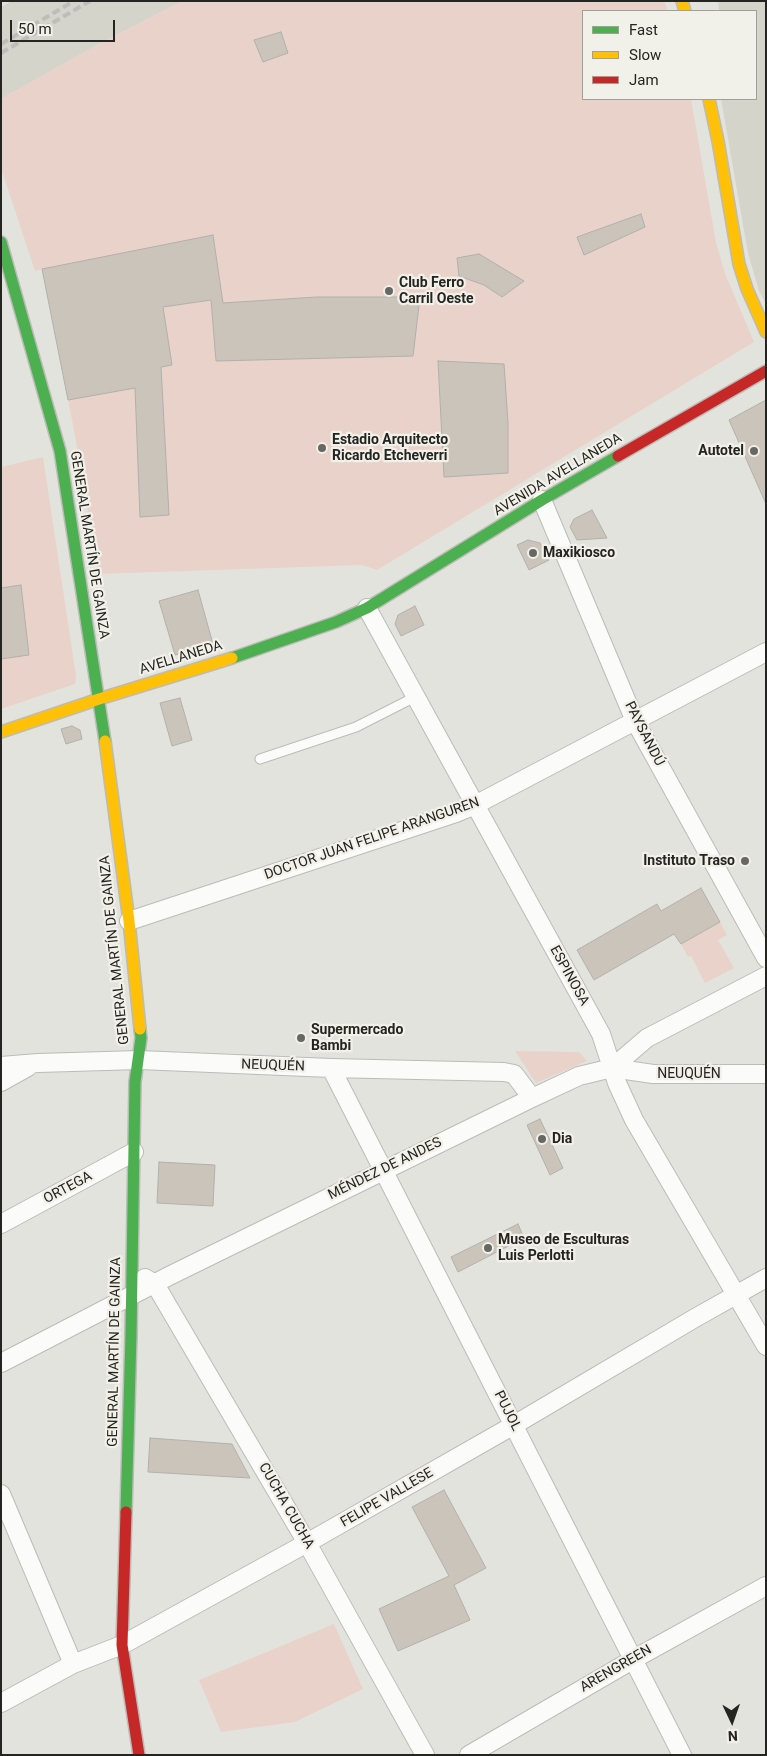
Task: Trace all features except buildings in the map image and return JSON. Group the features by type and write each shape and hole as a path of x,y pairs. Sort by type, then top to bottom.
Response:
{"street":[{"path":"709,100 739,264 747,289 766,332"},
{"name":"GENERAL MARTÍN DE GAINZA","path":"1,242 60,451 99,699 129,921 141,1038 135,1082 132,1296 122,1645 139,1755"},
{"name":"AVENIDA AVELLANEDA","path":"367,608 542,500 766,371"},
{"name":"PAYSANDÚ","path":"542,500 635,721 766,958"},
{"name":"AVELLANEDA","path":"1,732 99,699 251,652 336,622 367,608"},
{"name":"ESPINOSA","path":"367,608 601,1034 625,1102 634,1120 766,1346"},
{"name":"DOCTOR JUAN FELIPE ARANGUREN","path":"129,921 475,805 766,652"},
{"name":"MÉNDEZ DE ANDES","path":"1,1364 155,1284 383,1170 579,1076 612,1068 647,1038 766,976"},
{"name":"NEUQUÉN","path":"1,1066 139,1060 514,1074 532,1098"},
{"path":"1,1082 38,1063"},
{"name":"PUJOL","path":"332,1068 682,1755"},
{"name":"NEUQUÉN","path":"612,1068 653,1074 766,1074"},
{"name":"ORTEGA","path":"1,1224 134,1152"},
{"name":"CUCHA CUCHA","path":"132,1270 155,1284 307,1543 426,1755"},
{"name":"FELIPE VALLESE","path":"1,1703 73,1664 122,1645 307,1543 766,1278"},
{"path":"1,1494 73,1664"},
{"name":"ARENGREEN","path":"469,1755 634,1659 766,1586"}],"lane":[{"path":"260,759 356,727 415,698"}],"shaded area":[{"path":"12,1 183,1 106,40 1,99 1,7"},
{"name":"Club Ferro Carril Oeste","path":"183,1 664,1 668,10 582,10 582,100 691,100 716,243 726,276 754,342 377,570 362,565 98,574 74,430 42,269 35,271 1,168 1,99 106,40"},
{"path":"718,1 766,1 766,304 759,291 748,253 721,100 757,100 757,10 719,10"},
{"path":"43,457 76,676 75,684 1,709 1,467"},
{"path":"720,922 727,935 718,940 734,968 705,983 691,956 688,957 681,944"},
{"path":"515,1051 579,1052 587,1061 536,1083"},
{"path":"334,1624 363,1689 295,1722 221,1732 199,1680"}],"railway":[{"path":"1,44 74,1"},
{"path":"1,53 90,1"}],"traffic: fast":[{"path":"1,242 60,451 105,741"},
{"path":"232,658 336,622 367,608 542,500 618,456"},
{"path":"126,1512 135,1082 141,1038 140,1029"}],"traffic: slow":[{"path":"682,1 685,10"},
{"path":"709,100 739,264 747,289 766,332"},
{"path":"1,732 99,699 232,658"},
{"path":"105,741 129,921 140,1029"}],"traffic: jam":[{"path":"618,456 766,371"},
{"path":"126,1512 122,1645 139,1755"}],"place":[{"name":"Club Ferro Carril Oeste","path":"389,291"},
{"name":"Estadio Arquitecto Ricardo Etcheverri","path":"322,448"},
{"name":"Autotel","path":"754,451"},
{"name":"Maxikiosco","path":"533,553"},
{"name":"Instituto Traso","path":"745,861"},
{"name":"Supermercado Bambi","path":"301,1038"},
{"name":"Dia","path":"542,1139"},
{"name":"Museo de Esculturas Luis Perlotti","path":"488,1248"}]}
